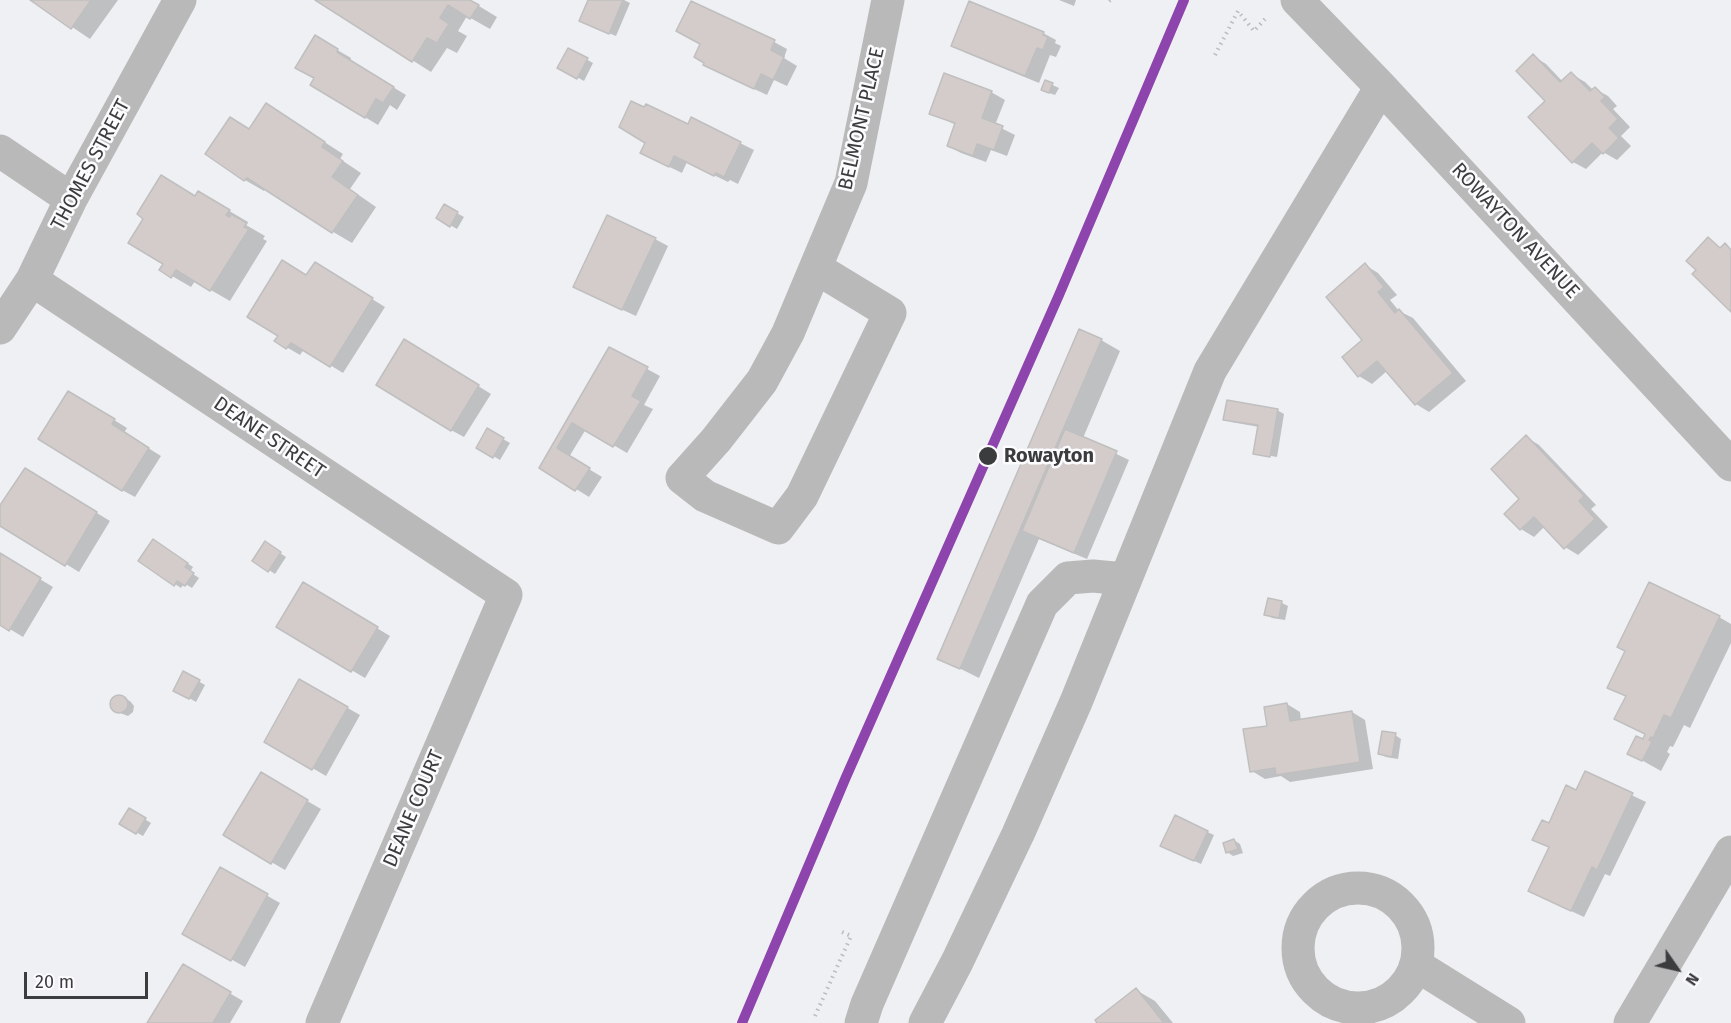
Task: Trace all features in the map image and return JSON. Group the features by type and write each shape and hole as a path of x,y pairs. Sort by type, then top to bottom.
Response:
{"street":[{"name":"THOMES STREET","path":"0,328 32,280 71,199 180,0"},
{"name":"BELMONT PLACE","path":"816,268 890,313 802,496 778,528 705,496 682,478 716,440 762,381 788,333 851,183 888,0"},
{"name":"ROWAYTON AVENUE","path":"1297,0 1726,449"},
{"path":"925,1023 1018,834 1076,702 1210,371 1381,87"},
{"path":"0,151 71,199"},
{"name":"DEANE STREET","path":"32,280 506,595"},
{"path":"861,1023 867,1004 1042,604 1068,578 1093,576 1125,579"},
{"name":"DEANE COURT","path":"322,1023 506,595"},
{"path":"1630,1023 1731,852"},
{"path":"1416,965 1509,1023"}],"path":[{"path":"1215,55 1238,11 1254,30 1267,16"},
{"path":"815,1016 851,936 840,931"}],"building":[{"path":"30,0 91,0 71,29"},
{"path":"315,0 470,0 479,5 470,19 448,5 440,18 449,24 437,43 427,38 412,62"},
{"path":"588,0 623,0 609,34 579,21"},
{"path":"691,1 775,40 771,50 784,57 773,80 761,74 754,89 703,65 704,63 694,57 700,44 676,31"},
{"path":"969,1 1044,32 1043,35 1048,37 1043,50 1037,48 1025,76 951,46"},
{"path":"315,35 338,49 337,52 394,87 383,103 376,99 365,118 310,85 314,78 295,68"},
{"path":"568,48 588,58 577,79 557,68"},
{"path":"1533,54 1560,82 1571,72 1590,91 1595,87 1605,97 1601,101 1618,119 1609,128 1619,138 1603,154 1592,143 1572,163 1528,117 1545,101 1516,71"},
{"path":"944,73 992,91 982,118 1003,126 994,150 977,144 973,156 947,146 955,123 929,114"},
{"path":"1045,80 1053,83 1049,93 1041,90"},
{"path":"631,101 644,107 646,104 688,124 691,117 741,142 724,177 716,173 714,176 674,156 669,167 640,153 645,143 619,127"},
{"path":"266,103 325,142 322,147 343,161 332,177 358,195 332,233 247,178 244,181 205,154 230,117 249,129"},
{"path":"161,175 195,196 198,191 230,210 226,215 230,217 231,214 247,223 244,227 249,229 210,291 176,270 171,278 159,270 163,264 128,243 143,219 137,214"},
{"path":"444,204 458,212 450,227 436,218"},
{"path":"607,215 656,238 622,310 573,287"},
{"path":"1708,237 1720,248 1725,243 1731,250 1731,312 1692,274 1696,270 1686,261"},
{"path":"282,260 306,275 315,262 373,298 330,367 291,343 286,349 274,341 278,336 247,317"},
{"path":"1365,263 1384,287 1378,292 1395,313 1399,309 1453,373 1415,405 1377,361 1358,377 1342,357 1362,340 1326,297"},
{"path":"1079,329 1102,339 960,669 937,659"},
{"path":"404,339 479,385 451,431 376,385"},
{"path":"609,347 648,367 632,396 641,401 613,447 572,423 557,448 590,468 575,491 539,468"},
{"path":"68,391 115,419 112,424 149,448 122,491 38,439"},
{"path":"1227,400 1278,409 1270,457 1253,454 1258,425 1223,420"},
{"path":"487,428 504,438 493,458 476,448"},
{"name":"Rowayton","path":"1065,429 1117,451 1074,553 1022,531"},
{"path":"1526,435 1584,496 1579,501 1595,519 1564,549 1534,517 1520,530 1504,514 1519,499 1491,469"},
{"path":"25,468 97,512 65,566 0,526 0,505"},
{"path":"153,539 188,563 185,567 194,573 185,586 177,581 174,586 138,561"},
{"path":"265,541 281,552 268,572 252,561"},
{"path":"0,553 41,578 9,631 0,625"},
{"path":"303,582 378,627 351,672 276,627"},
{"path":"1649,582 1720,616 1671,718 1664,715 1653,738 1649,740 1652,742 1642,761 1627,754 1636,736 1643,739 1645,734 1614,719 1626,696 1607,688 1625,651 1617,647"},
{"path":"1268,598 1282,601 1279,618 1264,615"},
{"path":"183,671 200,680 189,699 173,691"},
{"path":"299,679 348,707 312,770 264,742"},
{"path":"115,695 123,695 128,700 126,711 115,713 110,708 110,700"},
{"path":"1287,703 1290,721 1352,711 1360,762 1276,775 1275,768 1250,772 1243,729 1267,726 1264,707"},
{"path":"1382,731 1396,733 1392,757 1378,754"},
{"path":"1585,771 1633,793 1597,870 1592,867 1571,911 1528,891 1549,847 1532,840 1542,820 1549,823 1566,785 1576,790"},
{"path":"261,772 308,800 271,864 223,835"},
{"path":"129,808 146,818 136,834 119,824"},
{"path":"1175,815 1208,831 1194,861 1160,846"},
{"path":"1234,839 1238,849 1226,853 1223,843"},
{"path":"220,867 268,894 231,961 182,934"},
{"path":"183,964 231,992 213,1023 147,1023"},
{"path":"1136,988 1164,1023 1097,1023 1095,1020"}],"transit line":[{"path":"742,1023 846,777 1059,295 1184,0"}],"place":[{"name":"Rowayton","path":"988,456"}]}
